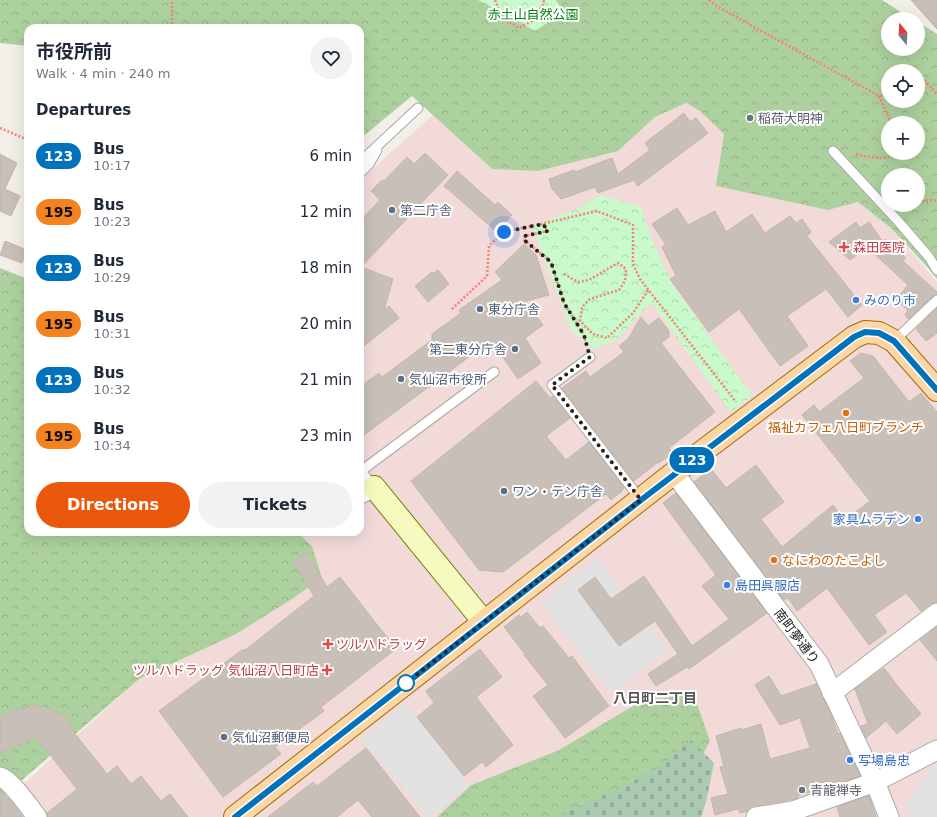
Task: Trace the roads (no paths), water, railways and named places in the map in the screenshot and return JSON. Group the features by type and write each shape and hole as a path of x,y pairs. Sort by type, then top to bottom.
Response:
{"main road":[{"path":"235,817 674,473 854,337 865,332 879,333 894,341 937,390"}],"street":[{"name":"南町夢通り","path":"674,473 819,664 875,782 889,817"},
{"path":"367,491 484,622"},
{"path":"832,693 937,613"},
{"path":"756,817 794,811 875,782 937,750"},
{"path":"0,778 3,778 16,791 38,817"}],"lane":[{"path":"364,158 418,108"},
{"path":"364,169 369,164 382,142"},
{"path":"833,151 906,230 929,257 937,270"},
{"path":"894,341 937,300"},
{"path":"590,357 552,385 641,500"},
{"path":"364,469 494,372"},
{"path":"364,481 367,491"}],"place":[{"name":"稲荷大明神","path":"750,118"},
{"name":"第二庁舎","path":"392,210"},
{"name":"森田医院","path":"844,247"},
{"name":"みのり市","path":"856,300"},
{"name":"東分庁舎","path":"480,309"},
{"name":"第二東分庁舎","path":"515,349"},
{"name":"気仙沼市役所","path":"401,379"},
{"name":"福祉カフェ八日町ブランチ","path":"846,413"},
{"name":"ワン・テン庁舎","path":"504,491"},
{"name":"家具ムラデン","path":"918,519"},
{"name":"なにわのたこよし","path":"774,560"},
{"name":"島田呉服店","path":"727,585"},
{"name":"ツルハドラッグ","path":"328,644"},
{"name":"ツルハドラッグ 気仙沼八日町店","path":"327,670"},
{"name":"気仙沼郵便局","path":"224,737"},
{"name":"写場島忠","path":"850,760"},
{"name":"青龍禅寺","path":"802,790"}],"district":[{"name":"八日町二丁目","path":"655,698"}],"park label":[{"name":"赤土山自然公園","path":"533,14"}]}
